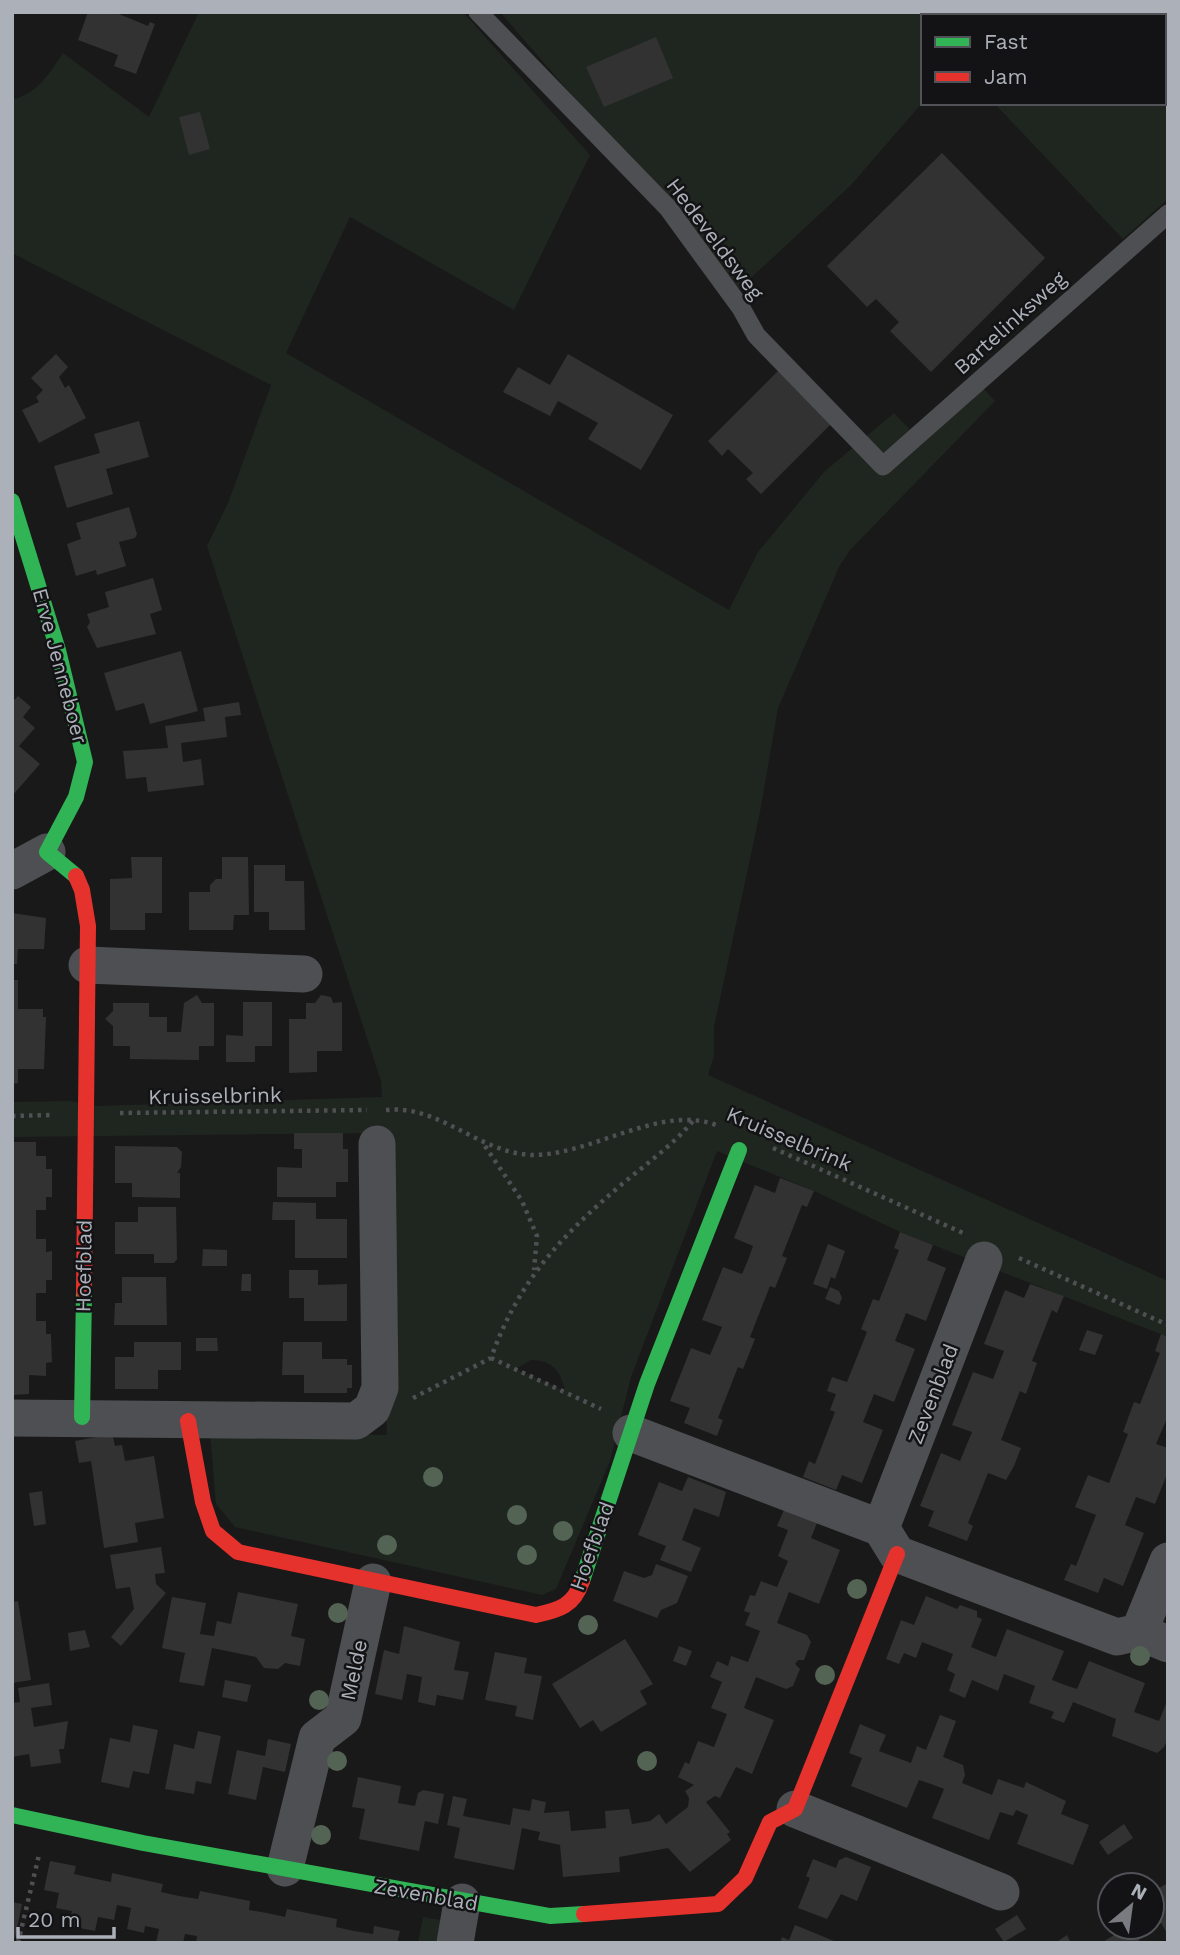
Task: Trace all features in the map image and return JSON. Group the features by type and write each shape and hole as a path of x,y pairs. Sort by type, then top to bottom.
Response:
{"street":[{"name":"Erve Jenneboer","path":"14,511 58,650 85,762 76,797 47,852"},
{"path":"12,871 47,852 76,872 83,892 88,926 87,1114"},
{"path":"87,965 304,974"},
{"name":"Hoefblad","path":"82,1418 87,1114"},
{"path":"12,1418 356,1421 372,1409 380,1388 377,1121"},
{"name":"Hoefblad","path":"188,1420 202,1502 213,1531 238,1552 536,1615 563,1609 578,1594 632,1429 739,1150"},
{"name":"Zevenblad","path":"12,1815 463,1902 550,1916 718,1904 734,1894 748,1876 770,1822 795,1809 989,1250"},
{"path":"632,1429 1117,1637 1153,1638 1168,1561"},
{"name":"Melde","path":"285,1868 317,1738 343,1718 373,1582"},
{"path":"795,1809 1001,1892"},
{"path":"455,1943 463,1902"}],"lane":[{"name":"Hedeveldsweg","path":"478,12 668,208 741,308 756,335 883,466"},
{"name":"Bartelinksweg","path":"883,466 1168,214"}],"path":[{"name":"Kruisselbrink","path":"87,1114 377,1121 398,1108 514,1154 567,1152 658,1123 706,1121 719,1126"},
{"path":"372,1409 402,1403 491,1358 507,1315 534,1271 582,1221 675,1142 693,1121"},
{"path":"484,1144 522,1201 537,1236 534,1271"},
{"name":"Kruisselbrink","path":"770,1146 989,1250 1168,1325"},
{"path":"491,1358 632,1429"},
{"path":"18,1943 47,1823"}],"shaded area":[{"path":"199,12 463,12 590,155 514,310 350,217 286,353 729,610 758,552 824,472 894,413 921,441 981,386 995,401 850,550 839,567 778,708 760,812 714,1027 714,1056 708,1075 1168,1281 1168,1337 900,1232 814,1191 717,1151 631,1377 610,1461 556,1589 542,1595 235,1527 216,1504 210,1431 387,1435 376,1133 12,1137 12,1102 70,1101 98,1106 382,1097 381,1081 207,546 228,503 271,385 12,253 12,100 36,88 63,53 149,117","holes":["531,1360 545,1362 558,1372 565,1391 516,1369"]},
{"path":"500,12 1168,12 1168,199 1123,239 996,105 1166,105 1166,14 921,14 921,104 851,185 739,289"},
{"path":"423,1917 446,1921 442,1943 418,1943"}],"building":[{"path":"88,12 114,12 148,26 150,22 155,24 136,74 114,66 118,55 78,40"},
{"path":"656,37 673,78 604,107 586,67"},
{"path":"200,112 210,149 189,155 179,117"},
{"path":"942,153 1045,258 931,372 890,331 899,322 876,299 867,307 827,266"},
{"path":"56,354 68,367 59,377 65,388 69,385 86,418 39,443 22,410 39,402 36,397 43,390 31,378"},
{"path":"568,354 673,415 641,470 588,439 598,423 558,401 550,416 503,392 518,367 550,385"},
{"path":"779,370 832,423 761,494 746,479 753,473 728,449 722,456 708,441"},
{"path":"139,421 149,457 106,469 113,494 67,508 54,466 100,453 94,434"},
{"path":"129,507 137,534 135,538 119,542 126,566 97,575 96,570 76,576 67,544 81,539 76,523"},
{"path":"153,578 162,610 150,614 156,634 97,648 87,627 90,622 87,614 109,607 105,592"},
{"path":"181,651 198,711 150,724 144,703 116,711 104,673"},
{"path":"18,696 31,707 23,717 35,728 19,746 40,764 12,796 12,702"},
{"path":"239,702 241,715 225,717 227,737 181,743 183,762 201,759 204,785 148,792 146,777 126,779 123,751 168,748 165,726 205,721 203,708"},
{"path":"131,857 162,857 162,913 145,913 145,930 110,930 110,879 132,878"},
{"path":"222,857 248,857 249,915 234,915 233,930 189,930 189,892 210,892 210,885 216,879 222,879"},
{"path":"254,865 285,865 285,881 304,881 305,930 269,930 269,912 254,912"},
{"path":"12,913 46,918 44,949 18,949 17,964 12,964"},
{"path":"12,980 18,980 18,1009 43,1009 43,1017 46,1017 44,1069 18,1069 18,1083 12,1084"},
{"path":"197,995 202,1003 214,1003 214,1046 199,1046 199,1060 130,1059 130,1046 113,1046 113,1026 105,1019 113,1011 113,1003 149,1003 149,1017 167,1017 167,1032 181,1032 184,1003"},
{"path":"321,995 331,997 333,1003 342,1002 342,1051 317,1051 317,1072 289,1073 289,1019 306,1019 306,1003 315,1003"},
{"path":"243,1002 272,1002 272,1046 255,1046 255,1062 226,1062 226,1035 243,1036"},
{"path":"294,1133 343,1133 343,1149 348,1149 348,1182 336,1182 336,1197 277,1197 277,1167 302,1168 302,1149 294,1149"},
{"path":"12,1142 36,1142 36,1156 46,1156 46,1169 52,1169 52,1197 46,1197 46,1210 36,1210 36,1239 46,1239 46,1252 52,1251 52,1280 46,1280 46,1293 36,1293 36,1321 46,1321 46,1334 51,1334 52,1362 46,1363 46,1376 29,1375 29,1394 12,1395"},
{"path":"115,1146 177,1147 182,1152 181,1167 177,1173 180,1173 180,1198 132,1197 132,1183 115,1183"},
{"path":"780,1178 814,1191 807,1207 802,1205 782,1256 787,1258 775,1288 770,1286 750,1337 755,1339 743,1369 738,1367 718,1418 723,1420 717,1436 684,1423 690,1408 670,1401 691,1348 710,1355 722,1327 702,1320 723,1267 742,1274 748,1260 753,1246 734,1238 755,1185 775,1193"},
{"path":"273,1202 316,1203 316,1219 347,1219 347,1258 295,1258 295,1220 272,1220"},
{"path":"138,1207 176,1207 177,1259 174,1263 154,1263 154,1254 115,1254 115,1222 138,1222"},
{"path":"900,1232 933,1245 927,1260 946,1268 926,1321 906,1313 895,1341 915,1349 894,1402 874,1394 863,1422 883,1430 862,1483 842,1475 836,1490 803,1477 809,1461 815,1464 835,1412 830,1410 836,1394 827,1391 832,1377 847,1382 867,1332 861,1329 873,1299 879,1301 899,1250 894,1248"},
{"path":"828,1244 845,1251 835,1279 831,1277 827,1289 813,1284"},
{"path":"203,1249 227,1250 227,1266 202,1266"},
{"path":"289,1270 318,1270 318,1285 347,1284 347,1321 304,1321 304,1298 289,1298"},
{"path":"242,1274 251,1274 251,1291 241,1291"},
{"path":"122,1277 166,1277 167,1325 114,1325 115,1303 122,1303"},
{"path":"1030,1284 1064,1296 1057,1313 1052,1310 1032,1361 1037,1363 1026,1394 1020,1391 1001,1440 1021,1448 1014,1466 1006,1480 988,1473 968,1523 973,1526 967,1541 928,1526 934,1511 920,1506 941,1453 960,1461 972,1432 952,1425 973,1372 993,1379 1004,1351 984,1344 1005,1290 1024,1298"},
{"path":"830,1287 839,1291 842,1298 839,1305 825,1299"},
{"path":"1087,1330 1103,1335 1095,1355 1079,1350"},
{"path":"1161,1334 1168,1337 1168,1416 1156,1444 1168,1448 1168,1472 1155,1504 1136,1497 1125,1525 1144,1533 1123,1586 1104,1578 1098,1593 1064,1580 1071,1564 1076,1566 1096,1515 1075,1507 1088,1475 1109,1483 1128,1434 1123,1432 1134,1402 1140,1404 1160,1353 1155,1351"},
{"path":"196,1338 217,1338 218,1351 196,1351"},
{"path":"134,1342 181,1342 181,1370 158,1370 158,1389 115,1389 115,1357 134,1357"},
{"path":"283,1342 322,1342 322,1359 347,1359 347,1365 352,1365 352,1388 347,1388 347,1393 304,1393 304,1375 282,1375"},
{"path":"113,1437 115,1446 122,1445 125,1461 154,1456 164,1518 135,1523 138,1542 104,1548 91,1461 79,1463 75,1441"},
{"path":"688,1477 726,1492 719,1517 694,1508 682,1540 701,1548 691,1572 660,1560 666,1546 638,1535 659,1482 682,1491"},
{"path":"42,1491 46,1524 34,1526 29,1493"},
{"path":"784,1510 817,1523 811,1538 840,1550 819,1604 789,1592 777,1623 807,1635 811,1642 804,1660 798,1660 795,1664 800,1669 793,1686 786,1689 756,1677 744,1708 774,1720 752,1774 736,1767 720,1798 715,1796 706,1802 730,1832 727,1834 731,1840 690,1872 668,1848 619,1857 620,1872 563,1877 560,1845 538,1840 540,1832 522,1828 514,1870 454,1858 460,1828 447,1825 453,1796 467,1799 463,1816 510,1825 513,1808 530,1811 532,1799 546,1802 544,1813 569,1811 571,1831 606,1828 605,1811 629,1809 632,1824 650,1821 659,1814 666,1824 688,1807 689,1798 685,1791 694,1785 678,1777 685,1762 689,1764 698,1741 714,1747 727,1714 711,1708 722,1682 710,1677 717,1661 728,1666 731,1656 748,1662 760,1631 745,1625 750,1613 744,1611 750,1595 755,1596 761,1581 777,1587 788,1561 778,1556 788,1530 777,1526"},
{"path":"161,1547 165,1573 155,1574 156,1584 166,1593 121,1646 111,1637 134,1609 130,1587 116,1589 110,1555"},
{"path":"656,1564 688,1576 677,1603 661,1610 657,1618 613,1601 624,1571 644,1578 652,1575"},
{"path":"238,1592 298,1604 291,1636 305,1639 300,1666 285,1663 278,1669 264,1668 256,1657 212,1648 204,1686 179,1682 185,1653 162,1648 172,1597 206,1603 200,1634 214,1636 217,1621 231,1624"},
{"path":"926,1596 957,1609 960,1605 977,1611 977,1617 982,1619 971,1647 983,1652 996,1657 1007,1629 1064,1651 1052,1680 1077,1689 1089,1661 1145,1683 1134,1712 1159,1721 1168,1699 1168,1738 1164,1747 1157,1753 1112,1736 1116,1719 1073,1702 1064,1723 1051,1718 1054,1712 1029,1703 1035,1686 1004,1674 998,1691 972,1680 965,1698 949,1691 955,1674 947,1670 953,1654 922,1642 916,1658 904,1653 899,1664 886,1659 901,1620 914,1625"},
{"path":"18,1601 31,1680 12,1683 12,1602"},
{"path":"404,1626 460,1642 454,1670 469,1672 463,1700 437,1695 435,1706 418,1702 422,1677 407,1674 402,1700 375,1694 384,1650 399,1654"},
{"path":"85,1630 90,1647 70,1651 68,1633"},
{"path":"625,1639 653,1684 640,1691 647,1704 601,1732 593,1720 580,1728 552,1684"},
{"path":"679,1646 692,1651 686,1666 673,1661"},
{"path":"495,1652 527,1658 524,1673 542,1676 533,1720 515,1716 517,1706 485,1700"},
{"path":"225,1680 251,1685 247,1702 222,1697"},
{"path":"49,1683 52,1705 31,1708 34,1727 68,1721 64,1749 59,1749 61,1763 31,1767 29,1754 12,1757 12,1703 20,1702 18,1688"},
{"path":"940,1715 956,1721 943,1757 963,1765 965,1775 962,1783 992,1795 998,1779 1024,1788 1026,1782 1066,1801 1061,1814 1089,1825 1073,1865 1017,1844 1028,1815 1016,1810 1013,1816 1000,1812 989,1840 932,1818 944,1789 919,1780 907,1808 851,1786 862,1758 849,1753 860,1724 886,1735 879,1751 911,1763 917,1746 926,1750"},
{"path":"133,1725 158,1730 149,1774 133,1771 129,1788 101,1782 110,1738 130,1742"},
{"path":"198,1731 221,1736 211,1784 196,1781 194,1794 165,1789 174,1744 194,1749"},
{"path":"268,1739 291,1744 285,1772 263,1767 256,1800 228,1794 237,1750 265,1756"},
{"path":"358,1777 401,1786 398,1803 415,1806 418,1793 423,1790 444,1794 438,1824 425,1821 419,1851 359,1839 365,1809 352,1807"},
{"path":"1124,1824 1133,1838 1108,1855 1099,1842"},
{"path":"846,1857 871,1867 857,1901 841,1894 827,1919 798,1908 810,1878 806,1876 813,1859 836,1868 839,1860"},
{"path":"50,1861 76,1866 74,1874 111,1882 112,1873 163,1884 161,1892 179,1896 198,1899 200,1891 250,1901 249,1910 285,1917 287,1909 337,1919 336,1927 354,1931 373,1934 374,1926 400,1931 397,1943 196,1943 197,1936 185,1934 183,1943 156,1943 159,1929 145,1926 144,1933 127,1929 131,1908 117,1905 114,1920 98,1917 95,1931 69,1926 72,1911 56,1908 59,1893 44,1890"},
{"path":"1168,1883 1168,1935 1166,1932"},
{"path":"12,1902 22,1904 15,1938 12,1937"},
{"path":"1017,1915 1026,1929 1004,1942 995,1929"},
{"path":"795,1925 839,1943 780,1943 782,1937 789,1940"},
{"path":"1067,1935 1071,1943 1055,1943"},
{"path":"1140,1941 1141,1943 1101,1943"}],"traffic: fast":[{"path":"12,501 58,650 85,762 76,797 47,852 76,876"},
{"path":"582,1581 647,1384 739,1150"},
{"path":"82,1417 84,1292"},
{"path":"12,1815 143,1843 550,1916 584,1914"}],"traffic: jam":[{"path":"76,876 82,890 88,926 84,1292"},
{"path":"188,1421 203,1502 213,1531 238,1552 536,1615 565,1606 575,1596 582,1581"},
{"path":"584,1914 718,1904 745,1878 770,1822 795,1809 897,1554"}]}
